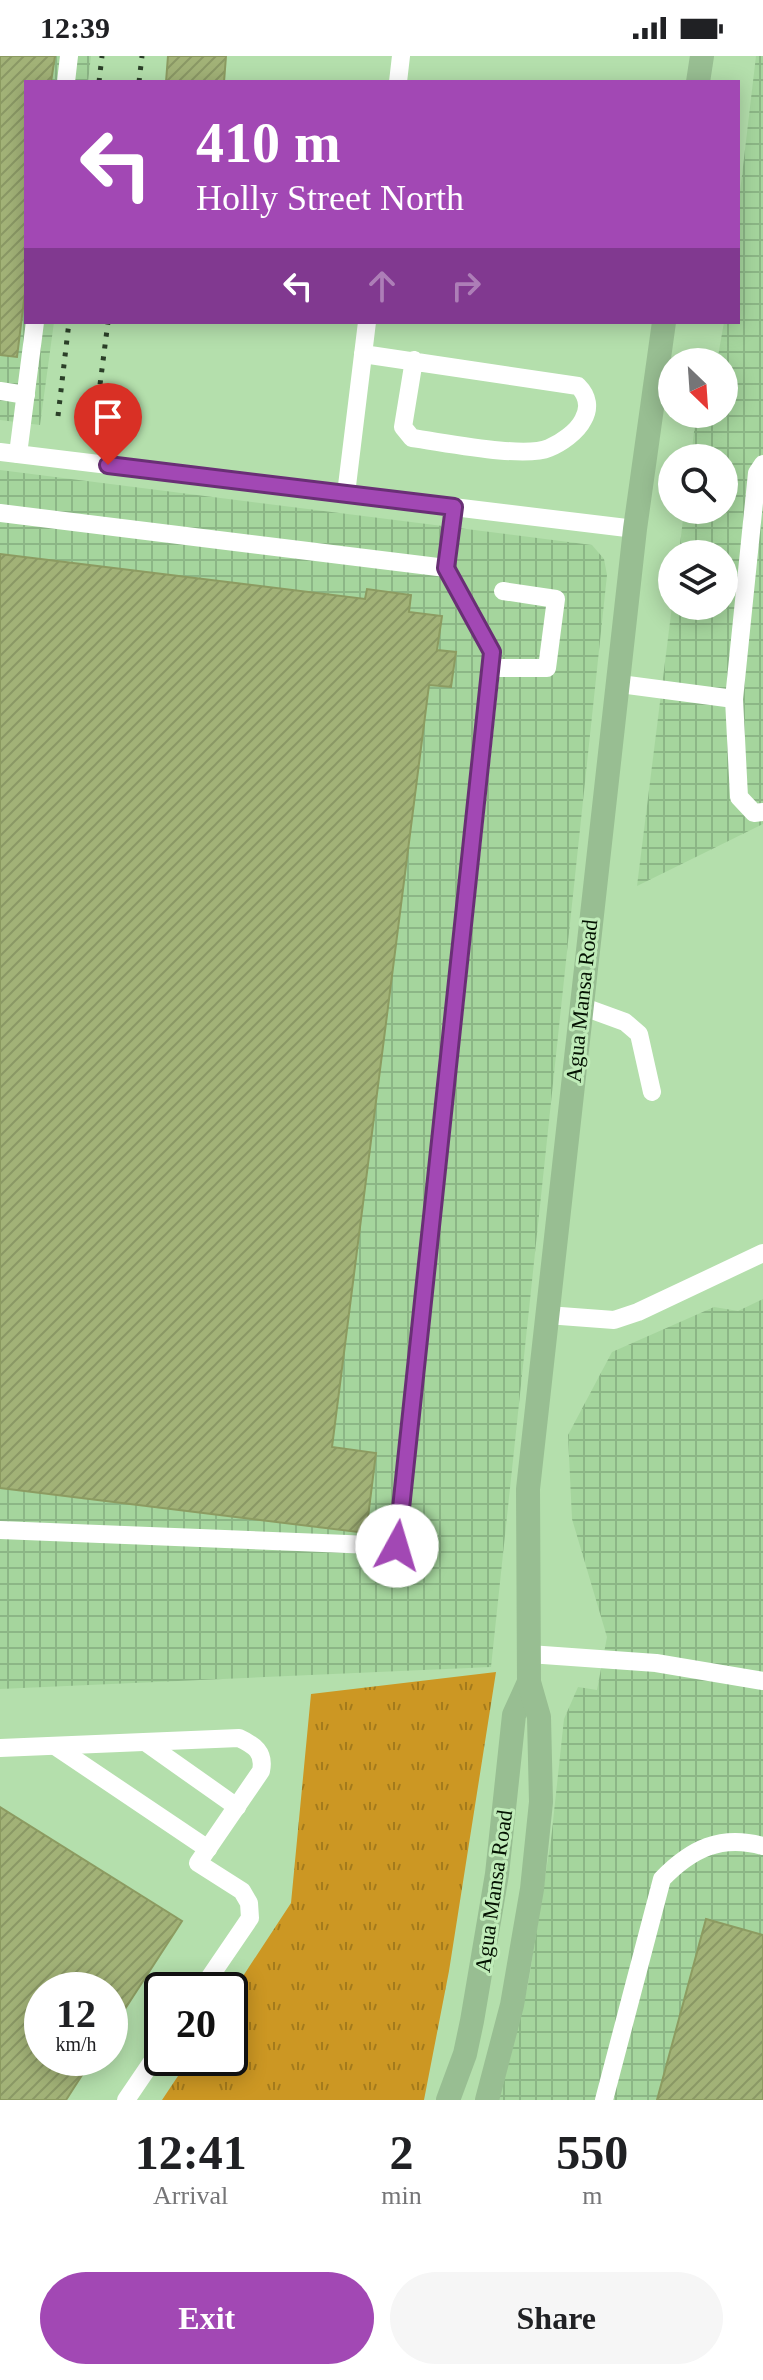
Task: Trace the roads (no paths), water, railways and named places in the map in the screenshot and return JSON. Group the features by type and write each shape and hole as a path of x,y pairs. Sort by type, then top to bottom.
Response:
{"main road":[{"path":"698,80 702,56"},
{"name":"Agua Mansa Road","path":"487,2100 512,2005 534,1874 541,1802 539,1717 529,1682 528,1489 635,529 664,324"},
{"name":"Agua Mansa Road","path":"448,2100 465,2054 472,2021 497,1874 514,1715 529,1682"}],"street":[{"path":"66,80 69,56"},
{"path":"398,80 401,56"},
{"path":"35,324 26,395 9,453 635,529"},
{"path":"346,494 367,324"},
{"path":"363,354 414,360 578,386 587,400 586,412 576,430 548,449 527,452 412,438 403,427 414,360"},
{"path":"0,391 26,395"},
{"path":"763,464 757,473 734,699 739,797 754,813 763,812"},
{"path":"0,1530 397,1546 492,652 446,568 454,507"},
{"path":"0,513 446,568"},
{"path":"491,668 547,668 556,599 503,591"},
{"path":"620,684 734,699"},
{"path":"581,1006 625,1022 639,1034 652,1092"},
{"path":"547,1315 614,1320 638,1312 763,1253"},
{"path":"529,1654 656,1663 763,1681"},
{"path":"0,1748 239,1738 254,1745 263,1761 261,1771 198,1863 242,1891 249,1903 250,1918 213,1972"},
{"path":"145,1742 237,1807"},
{"path":"55,1746 208,1849"},
{"path":"604,2100 662,1879 679,1861 697,1850 741,1840 763,1846"},
{"path":"126,2100 144,2074"}],"railway":[{"path":"99,80 102,56"},
{"path":"139,80 142,56"},
{"path":"58,416 69,324"},
{"path":"97,408 108,324"}]}
